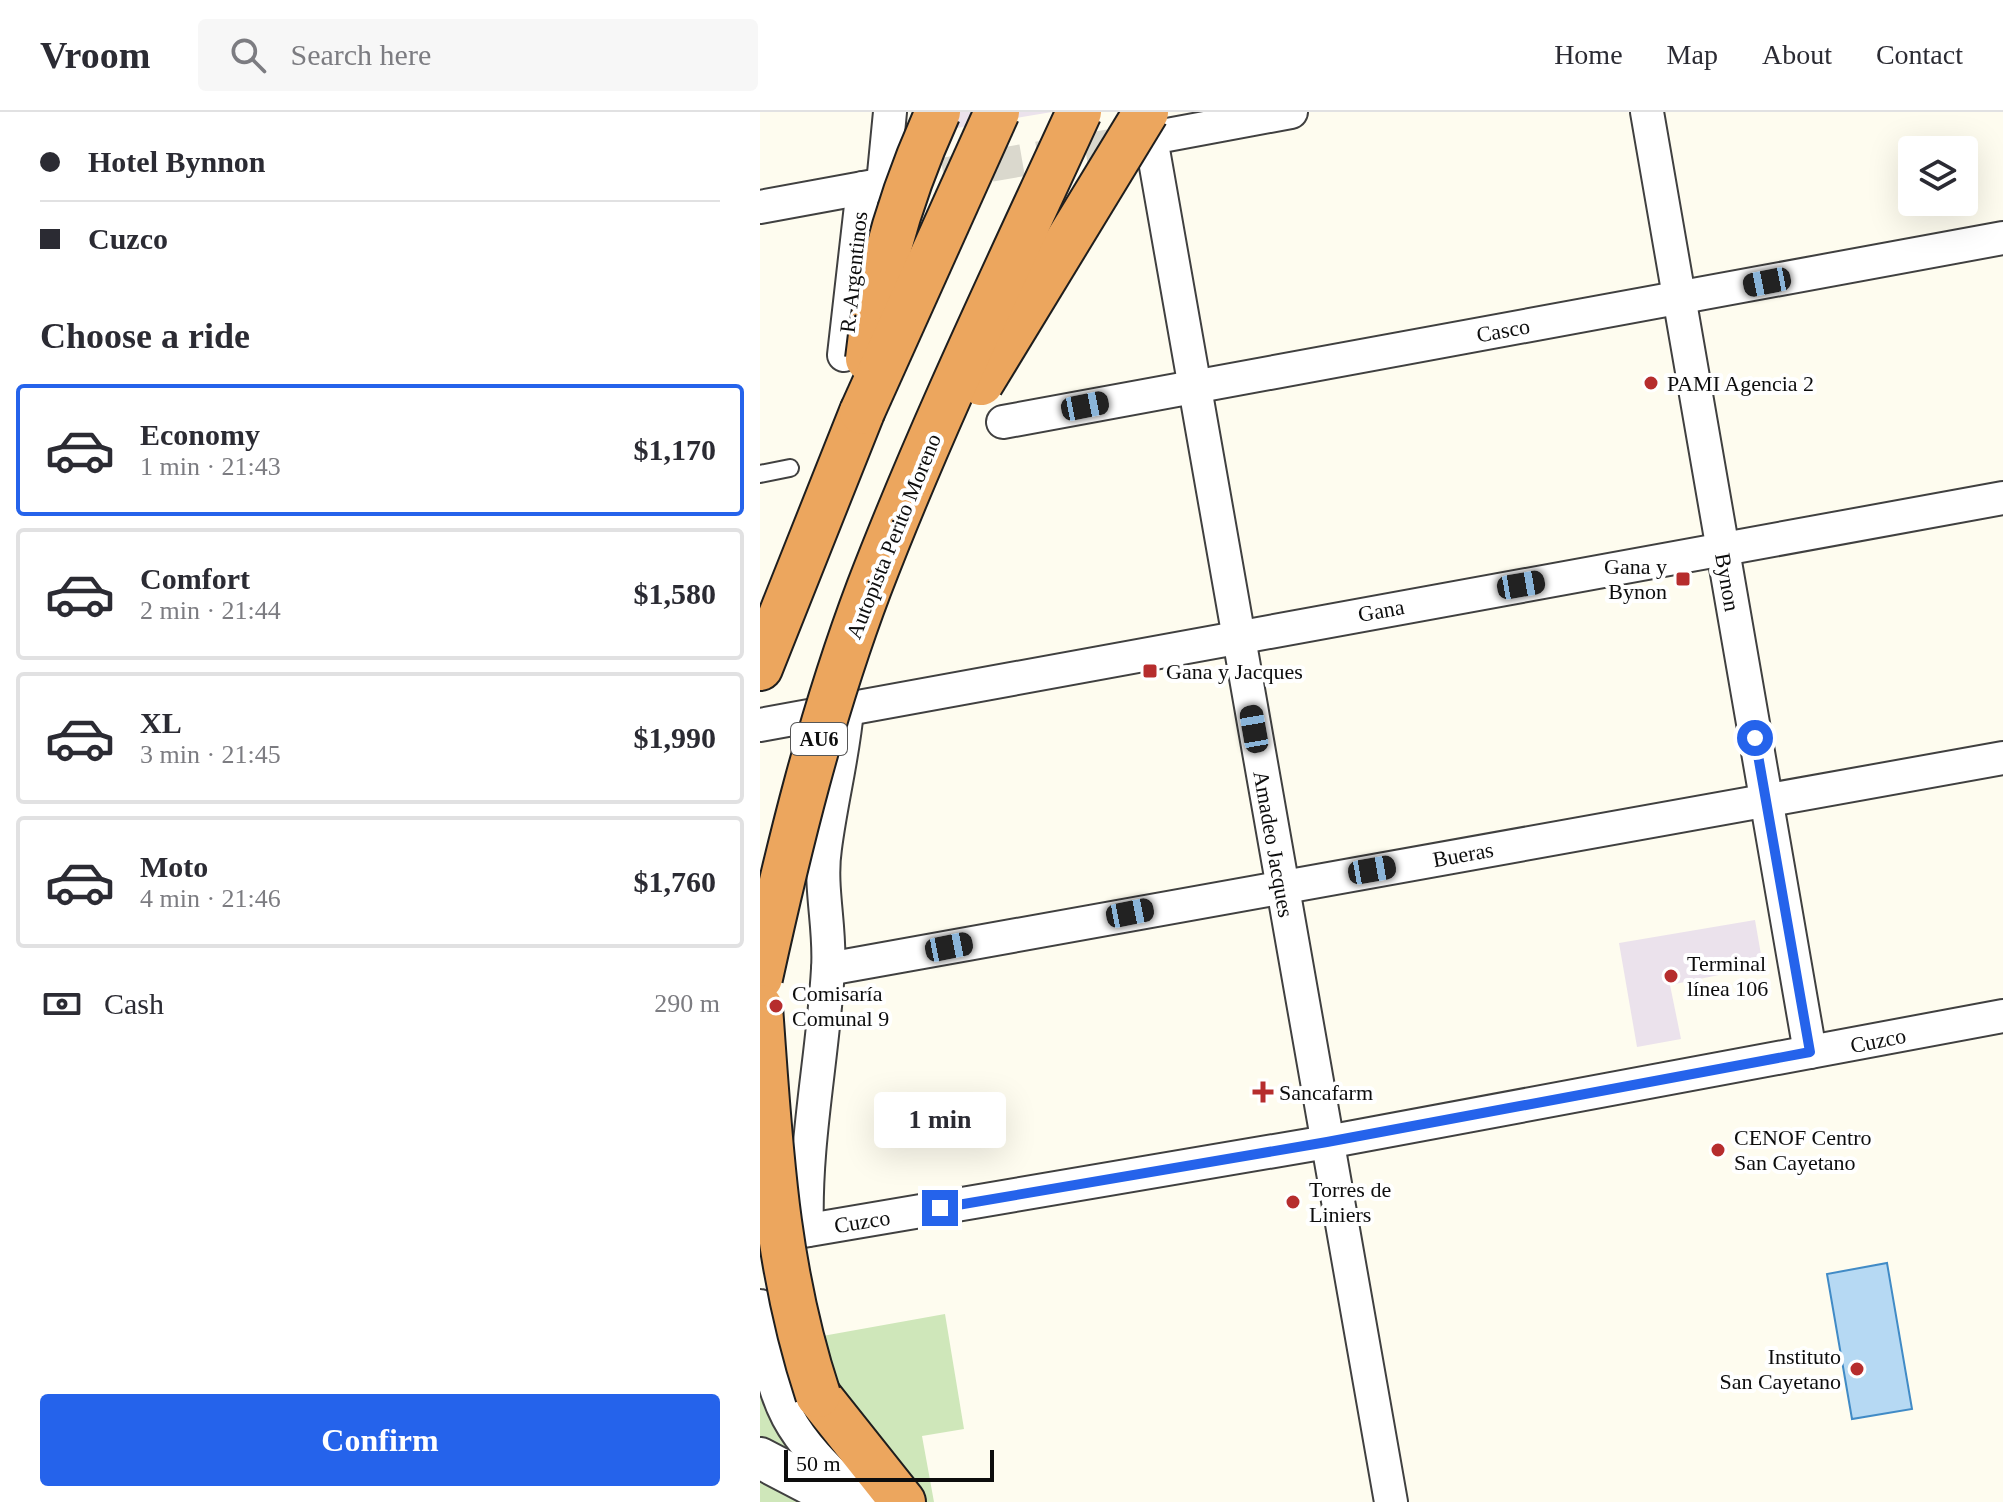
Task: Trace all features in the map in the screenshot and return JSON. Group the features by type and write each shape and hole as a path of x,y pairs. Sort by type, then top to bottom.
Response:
{"highway":[{"path":"862,412 871,330 905,191 938,112"},
{"path":"760,668 862,412 997,112"},
{"name":"Autopista Perito Moreno","path":"760,978 789,848 831,698 903,506 1079,112"},
{"path":"903,506 1148,125"},
{"path":"760,1007 774,1210 791,1303 818,1395 847,1464 871,1502"},
{"path":"818,1395 903,1502"}],"street":[{"name":"R. Argentinos","path":"844,355 880,185 890,112"},
{"path":"1148,125 1291,112"},
{"name":"Bynon","path":"1647,112 1810,1052"},
{"name":"Amadeo Jacques","path":"1148,125 1391,1502"},
{"path":"760,207 880,185"},
{"name":"Casco","path":"1003,422 2003,238"},
{"name":"Gana","path":"760,725 1238,635 2003,498"},
{"path":"807,1230 806,1164 828,969 823,881 825,847 843,756 847,710"},
{"name":"Bueras","path":"828,969 2003,758"},
{"name":"Cuzco","path":"760,1238 1327,1142 2003,1016"},
{"path":"760,1306 774,1393 788,1423 806,1449 862,1502"},
{"path":"760,1458 844,1502"}],"lane":[{"path":"760,474 790,468"}],"shaded area":[{"path":"947,112 1052,112 945,130"},
{"name":"Terminal línea 106","path":"1755,920 1763,966 1670,985 1681,1039 1637,1047 1619,943"}],"green space":[{"path":"945,1314 964,1429 922,1436 934,1502 908,1502 812,1425 790,1390 778,1344"},
{"path":"760,1386 776,1427 804,1470 760,1450"},
{"path":"760,1478 819,1502 760,1502"}],"water":[{"path":"1887,1263 1912,1409 1852,1419 1827,1274"}],"tunnel":[{"path":"896,182 1140,140"}],"place":[{"name":"PAMI Agencia 2","path":"1651,383"},
{"name":"Gana y Bynon","path":"1683,579"},
{"name":"Gana y Jacques","path":"1150,671"},
{"name":"Terminal línea 106","path":"1671,976"},
{"name":"Comisaría Comunal 9","path":"776,1006"},
{"name":"Sancafarm","path":"1263,1092"},
{"name":"CENOF Centro San Cayetano","path":"1718,1150"},
{"name":"Torres de Liniers","path":"1293,1202"},
{"name":"Instituto San Cayetano","path":"1857,1369"}],"route":[{"path":"940,1208 1327,1142 1810,1052 1755,738"}]}
